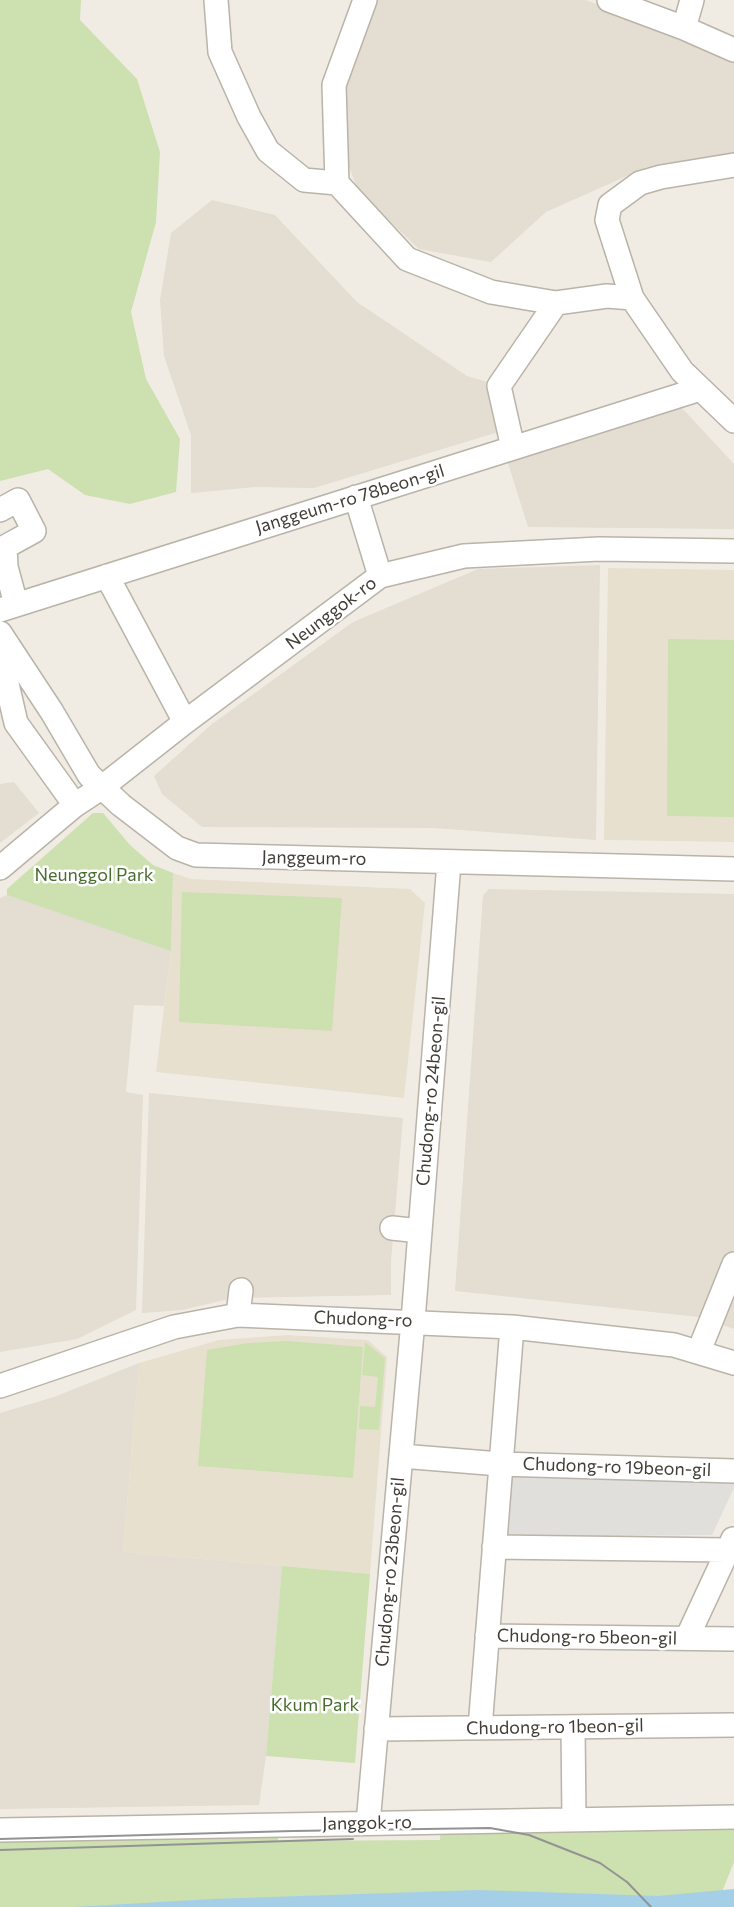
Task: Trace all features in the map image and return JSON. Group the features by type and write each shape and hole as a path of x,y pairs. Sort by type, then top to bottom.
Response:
{"street":[{"path":"216,0 220,52 249,117 268,151 304,180 337,183"},
{"path":"365,0 334,85 337,183 407,258 491,292 556,303 607,296 632,298"},
{"path":"609,0 734,50"},
{"path":"684,28 692,0"},
{"path":"734,165 640,183 610,205 607,220 632,298 682,371 734,422"},
{"path":"607,296 621,289 623,270"},
{"path":"513,448 499,386 556,303"},
{"name":"Janggeum-ro 78beon-gil","path":"8,607 700,389"},
{"path":"356,497 380,576"},
{"path":"0,510 18,500 34,531 5,547 8,607"},
{"name":"Neunggok-ro","path":"0,869 75,805 380,576 464,555 599,549 734,551"},
{"path":"107,576 185,722"},
{"path":"4,639 2,662 16,723 75,805"},
{"name":"Janggeum-ro","path":"4,639 89,775 101,788 177,848 196,855 734,869"},
{"name":"Chudong-ro 24beon-gil","path":"413,1321 449,862"},
{"path":"392,1228 420,1231"},
{"path":"699,1351 734,1264"},
{"path":"238,1315 242,1290"},
{"name":"Chudong-ro","path":"0,1386 174,1327 238,1315 413,1321 629,1338 699,1351 734,1363"},
{"name":"Chudong-ro 23beon-gil","path":"368,1823 413,1321"},
{"name":"Chudong-ro 19beon-gil","path":"480,1728 512,1327"},
{"name":"Chudong-ro 19beon-gil","path":"401,1456 500,1464 734,1471"},
{"path":"494,1547 731,1544"},
{"name":"Chudong-ro 5beon-gil","path":"687,1638 731,1544"},
{"name":"Chudong-ro 5beon-gil","path":"487,1636 734,1639"},
{"name":"Chudong-ro 1beon-gil","path":"376,1729 734,1725"},
{"path":"573,1727 574,1820"},
{"name":"Janggok-ro","path":"0,1830 734,1817"}],"shaded area":[{"path":"371,0 586,0 734,58 734,156 647,167 546,212 491,262 419,249 358,191 342,147 342,77"},
{"path":"212,200 275,215 357,302 467,376 491,383 505,430 314,488 255,487 191,493 191,435 164,356 160,300 171,233"},
{"path":"682,408 734,464 734,529 528,527 507,460"},
{"path":"600,565 596,840 433,828 202,827 162,794 154,776 212,724 353,622 478,569"},
{"path":"608,568 734,570 734,842 604,840"},
{"path":"14,782 39,813 0,843 0,784"},
{"path":"173,873 191,879 410,889 425,903 404,1098 156,1072 171,951"},
{"path":"489,889 734,894 734,1329 699,1317 455,1291 483,895"},
{"path":"7,895 171,951 164,1006 134,1005 126,1092 143,1095 136,1310 77,1339 0,1352 0,898"},
{"path":"149,1093 403,1118 391,1261 391,1295 233,1298 182,1310 142,1313"},
{"path":"288,1335 368,1340 387,1357 370,1574 123,1552 139,1363 219,1340"},
{"path":"139,1363 123,1552 282,1566 266,1756 259,1805 0,1809 0,1413 54,1397"},
{"path":"510,1472 734,1483 734,1488 712,1535 506,1537"}],"green space":[{"path":"0,0 81,0 80,20 137,79 160,152 156,222 131,312 146,379 180,439 176,492 130,504 85,495 48,469 0,481"},
{"path":"668,639 734,640 734,817 667,816"},
{"name":"Neunggol Park","path":"93,813 103,813 130,845 153,865 173,873 171,951 7,895 7,889"},
{"path":"182,892 342,898 332,1031 179,1022"},
{"path":"288,1341 363,1347 353,1478 198,1466 207,1350 248,1343"},
{"path":"365,1342 385,1358 379,1430 359,1429 360,1406 375,1407 378,1377 362,1375"},
{"name":"Kkum Park","path":"282,1566 370,1574 355,1763 266,1756"},
{"path":"734,1815 734,1862 716,1907 0,1907 0,1830 278,1818 278,1841 440,1840 441,1818"}],"water":[{"path":"734,1889 734,1907 74,1907 212,1899 478,1890 658,1896"}],"tram line":[{"path":"0,1839 490,1828 529,1835 600,1863 627,1882 651,1907"},
{"path":"0,1850 353,1839"}]}
